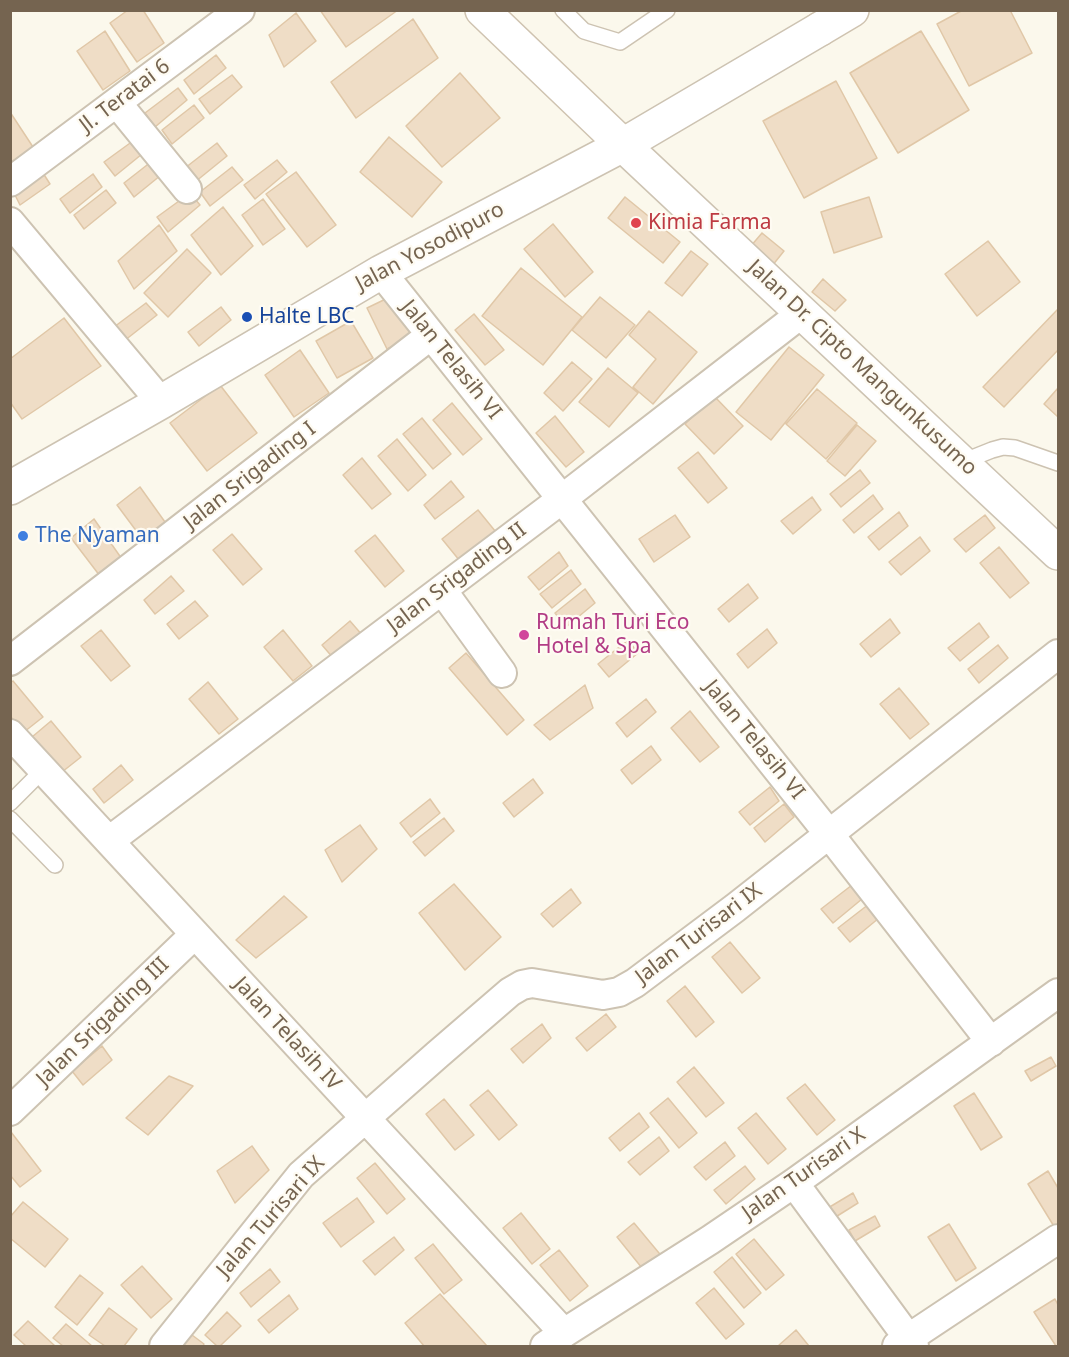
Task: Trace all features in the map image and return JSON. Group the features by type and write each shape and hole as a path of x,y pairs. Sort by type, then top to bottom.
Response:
{"street":[{"name":"Jl. Teratai 6","path":"10,182 240,10"},
{"name":"Jalan Dr. Cipto Mangunkusumo","path":"482,10 1059,553"},
{"name":"Jalan Yosodipuro","path":"10,488 381,272 623,145 818,22 852,10"},
{"path":"117,103 187,189"},
{"path":"10,222 161,402"},
{"name":"Jalan Telasih VI","path":"381,272 829,834 991,1042"},
{"name":"Jalan Srigading II","path":"109,841 562,499 802,313"},
{"name":"Jalan Srigading I","path":"10,661 431,335"},
{"path":"442,590 502,673"},
{"name":"Jalan Turisari IX","path":"164,1347 302,1175 510,992 522,985 532,983 603,995 619,992 635,983 1059,654"},
{"name":"Jalan Telasih IV","path":"10,734 365,1118 554,1340"},
{"name":"Jalan Srigading III","path":"10,1111 195,934"},
{"name":"Jalan Turisari X","path":"554,1340 794,1183 1059,993"},
{"path":"794,1183 907,1344 1059,1239"}],"lane":[{"path":"563,10 584,32 620,42 667,10"},
{"path":"962,462 1003,447 1015,448 1059,463"},
{"path":"10,803 43,770"},
{"path":"10,819 54,865"}],"building":[{"path":"128,10 143,10 164,43 137,62 110,23"},
{"path":"320,10 398,10 346,47"},
{"path":"963,10 1010,10 1032,53 969,86 937,24"},
{"path":"296,13 316,41 284,67 269,35"},
{"path":"413,19 438,58 356,118 331,82"},
{"path":"105,31 130,71 103,90 77,51"},
{"path":"921,31 969,110 898,153 850,73"},
{"path":"216,55 226,68 194,94 184,80"},
{"path":"460,73 500,118 442,167 406,126"},
{"path":"232,75 242,87 210,114 199,99"},
{"path":"836,81 877,158 804,198 763,121"},
{"path":"178,88 187,100 155,127 145,113"},
{"path":"194,105 204,118 172,144 162,130"},
{"path":"10,112 33,147 10,163"},
{"path":"389,137 442,182 412,217 360,172"},
{"path":"137,138 147,150 115,176 104,162"},
{"path":"217,143 227,156 195,182 185,168"},
{"path":"156,158 166,171 134,197 124,183"},
{"path":"277,160 287,172 255,199 244,185"},
{"path":"232,167 243,180 210,206 200,192"},
{"path":"296,172 336,225 307,247 266,194"},
{"path":"43,173 50,184 20,205 14,193"},
{"path":"93,174 102,187 70,213 60,199"},
{"path":"106,190 116,203 84,229 74,215"},
{"path":"190,193 200,205 168,232 157,217"},
{"path":"625,197 680,242 663,263 608,218"},
{"path":"869,197 882,237 834,253 821,212"},
{"path":"263,199 285,229 263,245 242,215"},
{"path":"223,207 253,246 221,275 191,235"},
{"path":"553,224 593,272 565,297 524,249"},
{"path":"159,225 177,251 134,289 118,261"},
{"path":"762,233 784,251 772,266 750,247"},
{"path":"988,241 1020,282 977,316 945,274"},
{"path":"187,249 211,273 168,317 144,293"},
{"path":"691,251 708,264 682,296 665,283"},
{"path":"521,268 582,317 543,365 482,316"},
{"path":"823,279 846,300 835,311 812,292"},
{"path":"394,295 414,336 387,349 367,308"},
{"path":"600,297 635,325 606,358 572,330"},
{"path":"146,303 157,315 124,341 114,327"},
{"path":"221,307 231,320 199,346 188,332"},
{"path":"1058,309 1058,350 1004,407 983,387"},
{"path":"649,311 697,352 653,404 633,387 656,359 629,335"},
{"path":"474,314 504,350 485,365 455,330"},
{"path":"64,318 101,366 22,419 10,402 10,359"},
{"path":"351,321 373,358 337,378 316,341"},
{"path":"789,347 824,375 771,440 736,412"},
{"path":"300,350 329,393 294,417 265,375"},
{"path":"572,362 592,379 563,411 544,393"},
{"path":"608,368 638,393 609,427 579,402"},
{"path":"220,385 257,433 207,471 170,423"},
{"path":"1058,388 1058,417 1044,404"},
{"path":"817,389 857,423 826,459 786,424"},
{"path":"714,396 743,426 714,454 685,424"},
{"path":"452,403 482,439 463,455 433,420"},
{"path":"555,416 584,452 566,467 536,433"},
{"path":"422,418 451,454 433,469 403,434"},
{"path":"857,425 876,441 845,476 827,461"},
{"path":"397,439 426,475 408,491 378,456"},
{"path":"698,452 727,488 708,503 678,468"},
{"path":"362,458 391,494 372,509 343,475"},
{"path":"860,470 870,483 841,507 830,494"},
{"path":"451,481 464,497 435,519 424,505"},
{"path":"140,487 170,529 146,544 117,505"},
{"path":"873,495 883,509 854,533 843,520"},
{"path":"812,497 821,510 793,534 781,521"},
{"path":"478,510 500,537 464,566 442,539"},
{"path":"899,512 908,526 879,550 868,537"},
{"path":"675,515 690,537 654,562 639,539"},
{"path":"985,515 995,528 966,552 954,539"},
{"path":"94,519 124,562 100,576 71,538"},
{"path":"232,534 262,569 243,585 213,550"},
{"path":"375,535 404,571 385,587 355,551"},
{"path":"920,537 930,551 901,575 889,562"},
{"path":"999,547 1029,583 1010,598 980,563"},
{"path":"559,552 568,566 539,590 528,577"},
{"path":"571,570 581,584 552,608 540,594"},
{"path":"171,576 184,591 155,614 144,600"},
{"path":"748,584 758,598 729,622 718,609"},
{"path":"585,589 595,603 566,627 555,613"},
{"path":"195,601 208,616 179,639 167,624"},
{"path":"890,619 900,633 871,657 860,644"},
{"path":"350,621 363,636 334,659 322,645"},
{"path":"979,623 989,637 960,661 948,648"},
{"path":"767,629 777,643 748,668 737,654"},
{"path":"101,630 130,666 111,681 81,646"},
{"path":"283,630 312,666 293,681 264,647"},
{"path":"628,640 638,653 609,677 598,664"},
{"path":"998,645 1008,658 979,683 968,669"},
{"path":"466,653 524,720 507,735 449,668"},
{"path":"13,681 43,717 24,732 10,716 10,683"},
{"path":"208,682 238,719 219,734 189,699"},
{"path":"585,685 593,708 550,740 534,725"},
{"path":"899,688 929,724 910,739 880,704"},
{"path":"646,699 656,712 627,737 616,723"},
{"path":"690,711 719,747 700,762 671,728"},
{"path":"51,721 81,757 62,772 32,737"},
{"path":"651,746 661,760 632,784 621,770"},
{"path":"121,765 133,780 104,803 93,789"},
{"path":"533,779 543,793 514,817 503,803"},
{"path":"770,787 779,801 750,825 739,812"},
{"path":"430,799 440,813 411,837 400,823"},
{"path":"784,804 794,817 765,842 754,828"},
{"path":"444,818 454,831 425,856 413,842"},
{"path":"360,825 377,849 342,882 325,850"},
{"path":"454,884 501,937 465,970 419,913"},
{"path":"852,885 862,899 833,923 821,909"},
{"path":"571,889 581,903 553,927 541,914"},
{"path":"284,896 307,917 256,958 236,940"},
{"path":"869,904 879,918 850,942 838,928"},
{"path":"730,942 760,978 742,993 712,957"},
{"path":"685,986 714,1022 696,1037 667,1001"},
{"path":"606,1014 616,1027 587,1051 576,1038"},
{"path":"542,1024 551,1038 523,1063 511,1049"},
{"path":"102,1046 112,1060 83,1085 72,1071"},
{"path":"1051,1057 1056,1066 1031,1081 1025,1071"},
{"path":"694,1067 724,1103 706,1117 677,1082"},
{"path":"169,1076 193,1086 148,1135 126,1118"},
{"path":"805,1084 835,1120 817,1135 787,1098"},
{"path":"488,1090 517,1125 499,1140 470,1105"},
{"path":"974,1093 1002,1137 981,1150 954,1106"},
{"path":"668,1098 697,1133 679,1148 650,1113"},
{"path":"444,1099 474,1135 455,1150 426,1114"},
{"path":"639,1113 649,1127 620,1151 609,1138"},
{"path":"756,1113 786,1149 768,1164 738,1128"},
{"path":"11,1132 41,1171 20,1187 10,1175"},
{"path":"659,1137 669,1151 640,1175 628,1162"},
{"path":"725,1142 735,1156 706,1180 694,1167"},
{"path":"252,1146 269,1170 235,1203 217,1171"},
{"path":"375,1163 405,1199 387,1214 357,1178"},
{"path":"745,1166 755,1179 726,1204 714,1190"},
{"path":"1048,1171 1058,1188 1058,1226 1055,1228 1028,1184"},
{"path":"853,1193 858,1203 834,1218 828,1208"},
{"path":"357,1198 374,1222 341,1247 323,1223"},
{"path":"23,1202 68,1239 45,1267 10,1238 10,1217"},
{"path":"521,1213 550,1249 532,1264 503,1228"},
{"path":"875,1216 880,1226 855,1241 849,1230"},
{"path":"634,1223 664,1259 646,1273 617,1237"},
{"path":"949,1224 976,1268 956,1281 928,1237"},
{"path":"394,1237 404,1250 375,1275 363,1261"},
{"path":"754,1239 784,1275 766,1290 736,1254"},
{"path":"433,1244 462,1280 444,1294 415,1258"},
{"path":"559,1250 588,1286 570,1301 540,1265"},
{"path":"732,1257 761,1293 744,1308 714,1272"},
{"path":"142,1266 172,1299 151,1318 121,1285"},
{"path":"270,1269 280,1282 251,1307 240,1293"},
{"path":"80,1275 103,1293 77,1325 55,1307"},
{"path":"714,1288 744,1324 726,1339 696,1303"},
{"path":"440,1294 487,1346 424,1346 405,1323"},
{"path":"289,1295 298,1309 269,1333 258,1320"},
{"path":"1055,1299 1058,1305 1058,1346 1034,1312"},
{"path":"109,1308 137,1329 124,1346 105,1346 89,1335"},
{"path":"227,1312 241,1326 220,1346 217,1346 205,1335"},
{"path":"28,1321 55,1346 26,1346 14,1335"},
{"path":"66,1324 92,1346 63,1346 53,1338"},
{"path":"184,1329 204,1344 203,1346 173,1346"},
{"path":"796,1330 809,1346 778,1346"}],"place":[{"name":"Kimia Farma","path":"636,223"},
{"name":"Halte LBC","path":"247,317"},
{"name":"The Nyaman","path":"23,536"},
{"name":"Rumah Turi Eco Hotel & Spa","path":"524,635"}]}
